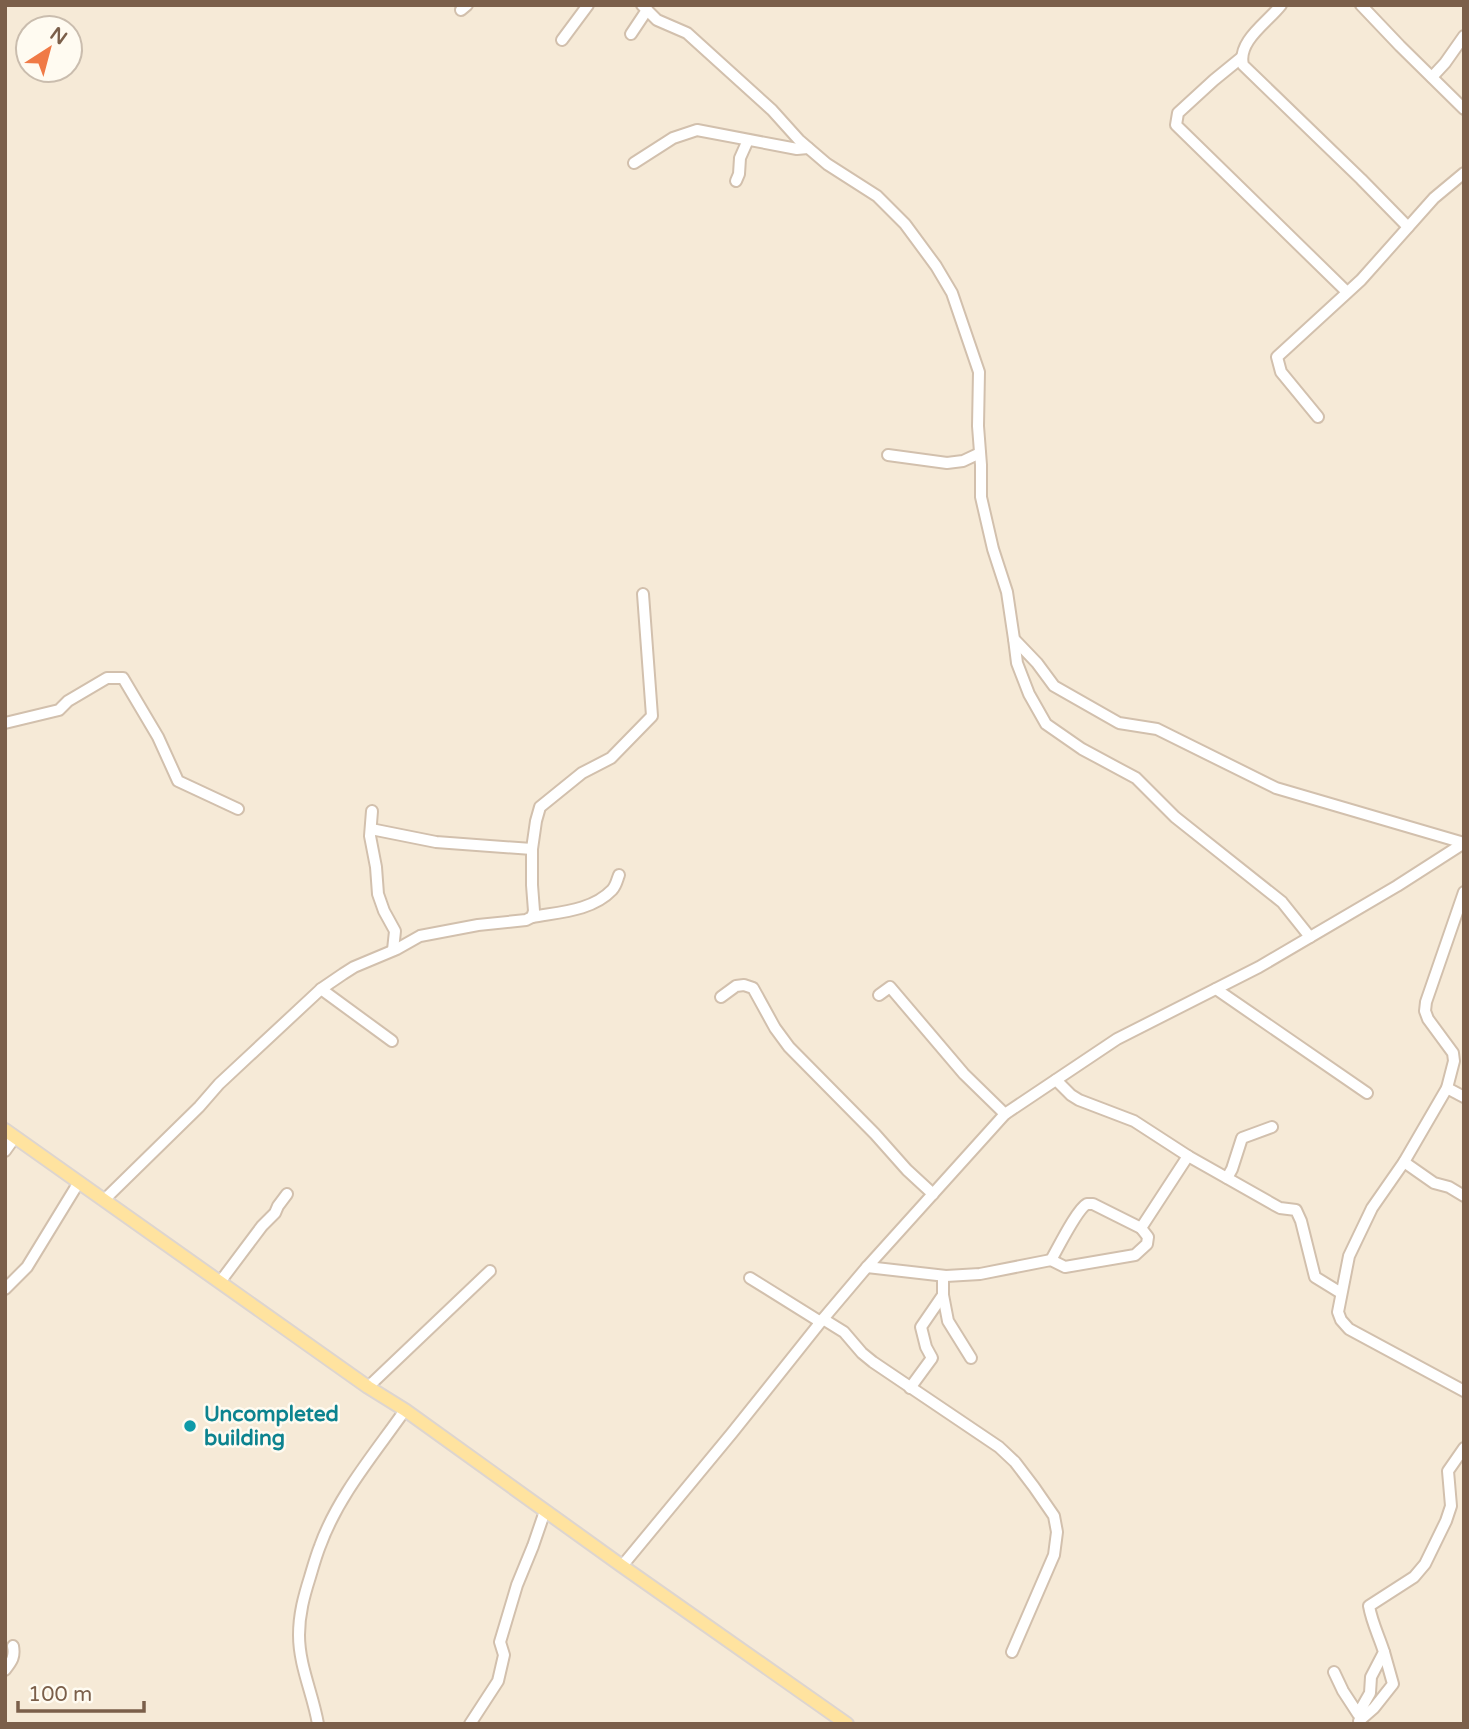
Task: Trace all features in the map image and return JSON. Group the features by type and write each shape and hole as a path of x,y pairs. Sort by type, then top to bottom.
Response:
{"main road":[{"path":"10,1133 847,1724"}],"street":[{"path":"562,40 588,5"},
{"path":"1281,5 1273,16 1254,32 1241,58 1178,113 1176,125 1348,292"},
{"path":"1361,5 1399,46 1464,108"},
{"path":"631,34 645,8 657,20 687,33 772,110 808,148 827,164 877,196 905,224 952,293 979,372 981,497 993,549 1007,592 1017,663 1028,694 1046,724 1082,749 1136,778 1175,817 1282,902 1310,937"},
{"path":"1433,77 1464,36"},
{"path":"1241,58 1243,65 1408,227"},
{"path":"634,163 673,138 697,130 797,149 808,148"},
{"path":"736,181 740,158 748,140"},
{"path":"1318,417 1281,372 1276,357 1361,280 1434,198 1464,173"},
{"path":"888,455 947,463 963,461 980,453"},
{"path":"532,916 532,849 540,807 582,773 611,758 652,716 643,594"},
{"path":"1014,639 1055,686 1119,723 1157,729 1276,788 1464,843"},
{"path":"5,723 59,710 68,701 107,678 123,678 158,737 178,781 238,809"},
{"path":"372,811 370,836 378,894 396,931 393,950"},
{"path":"371,829 436,842 532,849"},
{"path":"622,1566 820,1321 1005,1114 1117,1039 1259,967 1397,886 1464,843"},
{"path":"104,1200 219,1084 321,989 354,967 420,936 478,925 526,920 532,916 576,909 597,902 614,888 619,875"},
{"path":"1464,892 1425,1011 1454,1053 1447,1088 1404,1162 1371,1208 1349,1256 1338,1312 1349,1329 1464,1391"},
{"path":"721,997 736,986 744,985 753,989 789,1047 933,1194"},
{"path":"878,995 890,987 964,1074 1005,1114"},
{"path":"321,989 393,1041"},
{"path":"1216,989 1367,1093"},
{"path":"1056,1080 1070,1095 1079,1100 1134,1121 1188,1156 1280,1208 1296,1210 1315,1277 1341,1293"},
{"path":"1447,1088 1464,1097"},
{"path":"1227,1178 1242,1138 1272,1127"},
{"path":"5,1151 10,1133"},
{"path":"1141,1228 1188,1156"},
{"path":"1404,1162 1434,1183 1449,1187 1464,1196"},
{"path":"5,1289 27,1267 79,1182"},
{"path":"220,1282 287,1194"},
{"path":"867,1267 943,1276 980,1274 1051,1260 1065,1267 1135,1255 1147,1244 1148,1237 1141,1228 1088,1204 1069,1228 1051,1260"},
{"path":"368,1387 490,1271"},
{"path":"943,1276 948,1321 971,1358"},
{"path":"750,1278 819,1321 844,1332 873,1362 999,1447 1015,1462 1054,1516 1057,1532 1054,1555 1012,1653"},
{"path":"911,1388 932,1358 921,1327 943,1295"},
{"path":"318,1724 303,1668 299,1636 301,1607 320,1545 332,1520 345,1496 405,1410"},
{"path":"1359,1721 1374,1709 1393,1684 1369,1606 1414,1577 1425,1564 1451,1506 1448,1471 1464,1448"},
{"path":"470,1724 498,1681 504,1655 500,1642 517,1585 545,1511"},
{"path":"5,1670 15,1654 12,1645"},
{"path":"1334,1672 1358,1714 1370,1693 1371,1677 1384,1653"}],"shaded area":[{"path":"5,5 1464,5 1464,1724 5,1724"}],"place":[{"name":"Uncompleted building","path":"190,1426"}]}
